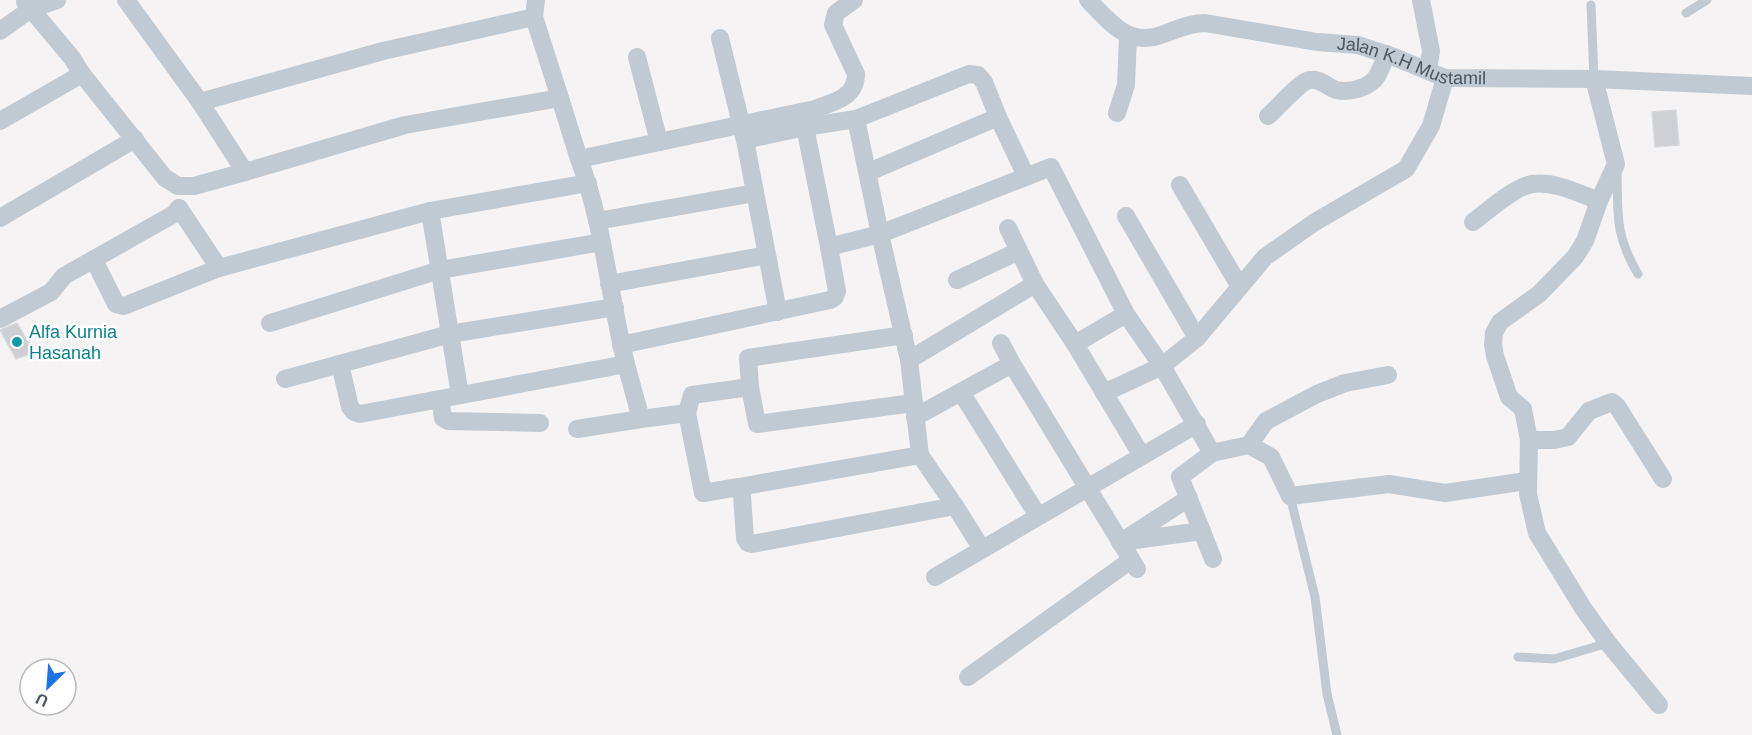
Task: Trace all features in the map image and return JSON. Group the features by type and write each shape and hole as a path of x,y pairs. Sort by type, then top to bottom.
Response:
{"street":[{"path":"0,31 27,5 57,0"},
{"path":"126,0 200,102 245,172"},
{"path":"743,133 846,97 856,79 856,74 833,25 833,18 836,13 854,0"},
{"path":"1088,0 1128,36 1126,86 1118,113"},
{"path":"1421,0 1431,51 1428,70"},
{"path":"27,5 72,58 82,74 165,178 178,186 194,186 405,125 560,98"},
{"path":"200,102 535,9 560,98 588,183 602,242 621,345 640,419"},
{"name":"Jalan K.H Mustamil","path":"1128,36 1144,40 1156,38 1193,23 1205,23 1317,42 1358,45 1387,54 1445,78 1594,79 1752,86"},
{"path":"720,39 743,133 778,312"},
{"path":"1268,116 1301,83 1311,79 1334,89 1348,91 1373,82 1387,54"},
{"path":"636,57 659,142"},
{"path":"0,121 82,74"},
{"path":"579,159 659,142 805,127 856,118 969,75 978,75 984,82 1026,176"},
{"path":"1104,393 1162,366 1197,338 1265,258 1315,222 1406,169 1431,126 1445,78"},
{"path":"1594,79 1616,164 1599,201 1592,225 1575,257 1539,294 1500,322 1494,333 1493,344 1509,397 1523,409 1529,440 1527,481 1537,533 1583,608 1608,643 1659,705"},
{"path":"869,172 998,117"},
{"path":"856,118 909,360 920,455 982,549"},
{"path":"621,345 778,312 835,297 837,291 805,127"},
{"path":"0,218 135,139"},
{"path":"829,247 880,234 1052,167 1126,314 1162,366 1212,453"},
{"path":"94,260 116,304 124,306 219,268 430,211 588,183"},
{"path":"1473,222 1514,192 1529,184 1559,186 1599,201"},
{"path":"1180,185 1240,287"},
{"path":"178,186 179,208 219,268"},
{"path":"597,221 755,193"},
{"path":"0,319 51,292 64,276 174,214 179,208"},
{"path":"430,211 460,395"},
{"path":"1126,216 1197,338"},
{"path":"1008,228 1035,284 1075,344 1142,456"},
{"path":"270,323 440,270 602,242"},
{"path":"957,280 1019,251"},
{"path":"609,284 767,255"},
{"path":"909,360 1035,284"},
{"path":"285,379 450,334 615,308"},
{"path":"1075,344 1126,314"},
{"path":"904,334 748,358 750,387 757,424 914,410 961,392 1012,364"},
{"path":"968,677 1134,565 1001,343"},
{"path":"340,364 350,407 354,412 360,414 626,364"},
{"path":"1249,445 1266,421 1317,394 1345,383 1388,375"},
{"path":"750,387 692,395 687,413 703,493 920,455"},
{"path":"961,392 1038,516"},
{"path":"440,399 443,418 448,421 540,423"},
{"path":"1529,440 1554,440 1568,437 1583,415 1611,402 1617,406 1663,479"},
{"path":"577,429 687,413"},
{"path":"935,577 1197,424"},
{"path":"1213,559 1180,477 1212,453 1249,445 1271,457 1290,496 1389,484 1445,493 1527,481"},
{"path":"739,488 742,496 745,538 748,543 752,544 955,506"},
{"path":"1120,542 1189,498"},
{"path":"1120,542 1202,531"}],"lane":[{"path":"1686,13 1707,0"},
{"path":"1591,5 1594,79"},
{"path":"1616,164 1620,238 1638,274"},
{"path":"1290,496 1315,597 1327,694 1338,735"},
{"path":"1518,657 1554,659 1608,643"}],"building":[{"path":"1676,110 1679,145 1655,147 1652,112"},
{"name":"Alfa Kurnia Hasanah","path":"17,323 34,352 16,359 0,330"}],"place":[{"name":"Alfa Kurnia Hasanah","path":"17,342"}]}
